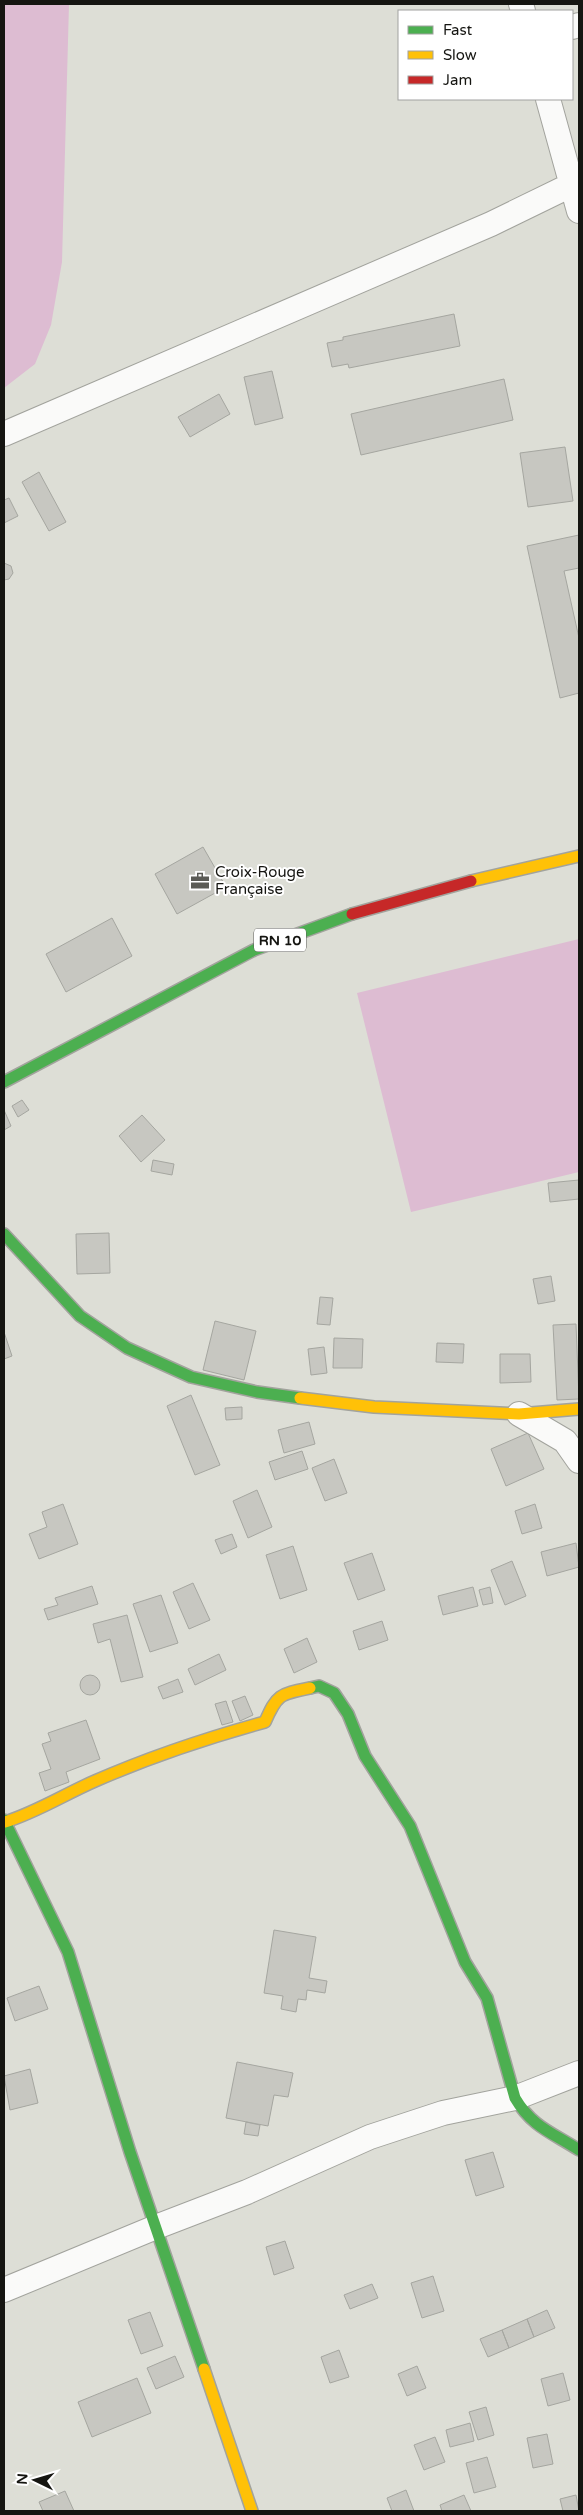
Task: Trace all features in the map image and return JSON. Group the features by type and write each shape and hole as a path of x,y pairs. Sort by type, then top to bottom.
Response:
{"street":[{"path":"548,100 570,185 579,211"},
{"path":"4,434 491,224 570,185"},
{"name":"RN 10","path":"4,1082 254,950 366,909 494,875 579,856"},
{"path":"4,1234 80,1316 127,1348 191,1377 257,1392 374,1407 519,1414 579,1409"},
{"path":"519,1414 565,1441 579,1461"},
{"path":"252,2511 130,2152 68,1952 4,1821 19,1818 62,1796 109,1776 217,1735 265,1722 274,1702 287,1693 319,1686 334,1693 348,1714 365,1756 410,1826 465,1962 487,1998 514,2098 522,2113 537,2127 568,2142 579,2150"},
{"path":"4,2290 156,2227 247,2192 370,2137 443,2113 514,2098 579,2073"}],"shaded area":[{"path":"4,4 69,4 62,262 51,325 35,364 4,388"},
{"path":"579,939 579,1172 411,1212 357,993"}],"building":[{"path":"454,314 460,346 349,368 348,364 332,367 327,343 343,340 343,337"},
{"path":"272,371 283,418 255,425 244,377"},
{"path":"504,379 513,420 361,455 351,414"},
{"path":"219,394 230,414 190,437 178,417"},
{"path":"565,447 573,501 528,507 520,453"},
{"path":"39,472 66,522 49,531 22,482"},
{"path":"9,498 18,516 4,523 4,500"},
{"path":"579,535 579,568 564,571 579,638 579,693 560,698 527,546"},
{"path":"4,563 11,566 13,573 9,579 4,580"},
{"path":"203,847 226,887 177,914 155,874"},
{"path":"112,918 132,956 66,992 46,954"},
{"path":"22,1100 29,1110 18,1117 12,1106"},
{"path":"4,1110 11,1126 4,1130"},
{"path":"142,1115 165,1140 141,1162 119,1136"},
{"path":"153,1160 174,1164 172,1175 151,1171"},
{"path":"579,1180 579,1199 550,1202 548,1183"},
{"path":"109,1233 110,1273 77,1274 76,1234"},
{"path":"551,1276 555,1301 538,1304 533,1279"},
{"path":"320,1297 333,1298 330,1325 317,1324"},
{"path":"215,1321 256,1331 244,1380 203,1370"},
{"path":"576,1324 579,1399 557,1400 553,1325"},
{"path":"4,1332 12,1356 4,1359"},
{"path":"334,1338 363,1339 362,1368 333,1368"},
{"path":"437,1343 464,1344 463,1363 436,1362"},
{"path":"324,1347 327,1373 311,1375 308,1349"},
{"path":"500,1354 530,1354 531,1382 500,1383"},
{"path":"191,1395 220,1465 195,1475 167,1406"},
{"path":"242,1407 242,1419 226,1420 225,1408"},
{"path":"309,1422 315,1444 284,1453 278,1430"},
{"path":"528,1433 544,1469 506,1486 491,1449"},
{"path":"302,1451 308,1469 275,1480 269,1462"},
{"path":"334,1459 347,1493 325,1501 312,1468"},
{"path":"257,1490 272,1527 248,1538 233,1501"},
{"path":"63,1504 78,1544 39,1559 29,1534 47,1527 42,1512"},
{"path":"535,1504 542,1528 522,1534 515,1511"},
{"path":"232,1534 237,1547 221,1554 215,1540"},
{"path":"576,1543 579,1567 547,1576 541,1552"},
{"path":"293,1546 307,1590 280,1599 266,1555"},
{"path":"372,1553 385,1590 358,1600 344,1563"},
{"path":"512,1561 526,1596 505,1605 491,1570"},
{"path":"193,1583 210,1620 189,1629 173,1592"},
{"path":"92,1586 98,1604 48,1620 44,1609 58,1605 55,1598"},
{"path":"473,1587 478,1606 443,1615 438,1596"},
{"path":"490,1587 493,1603 483,1605 479,1590"},
{"path":"161,1595 178,1643 150,1652 133,1604"},
{"path":"127,1615 143,1677 121,1682 110,1639 98,1643 93,1624"},
{"path":"382,1621 388,1640 359,1650 353,1631"},
{"path":"307,1638 317,1662 294,1673 284,1649"},
{"path":"219,1654 226,1670 195,1685 188,1669"},
{"path":"90,1675 97,1678 100,1685 97,1692 90,1695 83,1692 80,1685 83,1678"},
{"path":"178,1679 183,1692 163,1699 158,1687"},
{"path":"245,1696 253,1715 240,1721 232,1701"},
{"path":"226,1701 233,1722 222,1725 215,1704"},
{"path":"86,1720 100,1759 66,1772 69,1782 45,1791 39,1773 51,1769 42,1744 51,1741 48,1733"},
{"path":"274,1930 316,1937 309,1978 327,1981 325,1993 307,1990 306,2000 298,1999 296,2012 281,2009 283,1996 264,1993"},
{"path":"39,1986 48,2009 15,2021 7,1998"},
{"path":"237,2062 293,2073 288,2097 274,2095 268,2126 226,2118"},
{"path":"30,2069 38,2103 10,2110 4,2076"},
{"path":"246,2122 260,2125 258,2136 244,2134"},
{"path":"493,2152 504,2187 476,2196 465,2160"},
{"path":"285,2241 294,2268 274,2275 266,2247"},
{"path":"433,2276 444,2311 422,2318 411,2283"},
{"path":"372,2284 378,2298 350,2309 344,2295"},
{"path":"547,2310 555,2328 534,2337 527,2319"},
{"path":"150,2312 163,2346 141,2354 128,2320"},
{"path":"527,2319 534,2337 509,2348 502,2330"},
{"path":"502,2330 509,2348 488,2357 480,2339"},
{"path":"339,2350 349,2377 330,2383 321,2357"},
{"path":"175,2356 184,2377 156,2389 147,2368"},
{"path":"417,2366 426,2388 407,2396 398,2374"},
{"path":"563,2373 570,2400 548,2406 541,2379"},
{"path":"137,2378 151,2413 92,2437 78,2402"},
{"path":"486,2407 494,2435 478,2440 469,2412"},
{"path":"470,2423 474,2441 450,2447 446,2430"},
{"path":"547,2434 553,2464 533,2468 527,2438"},
{"path":"435,2437 445,2462 424,2470 414,2445"},
{"path":"487,2457 496,2487 474,2493 466,2463"},
{"path":"406,2490 414,2511 392,2511 387,2498"},
{"path":"65,2491 74,2511 43,2511 39,2502"},
{"path":"464,2495 471,2511 442,2511 440,2505"},
{"path":"576,2495 579,2511 563,2511 560,2499"}],"traffic: fast":[{"path":"4,1082 254,950 352,914"},
{"path":"4,1234 80,1316 127,1348 191,1377 257,1392 300,1398"},
{"path":"310,1688 319,1686 334,1693 348,1714 365,1756 410,1826 465,1962 487,1998 515,2098 536,2123 579,2150"},
{"path":"4,1820 68,1952 130,2152 204,2369"}],"traffic: slow":[{"path":"471,881 579,856"},
{"path":"300,1398 374,1407 519,1414 579,1409"},
{"path":"5,1822 116,1772 200,1741 265,1722 273,1706 281,1697 292,1692 310,1688"},
{"path":"204,2369 252,2511"}],"traffic: jam":[{"path":"352,914 471,881"}],"place":[{"name":"Croix-Rouge Française","path":"200,881"}]}
